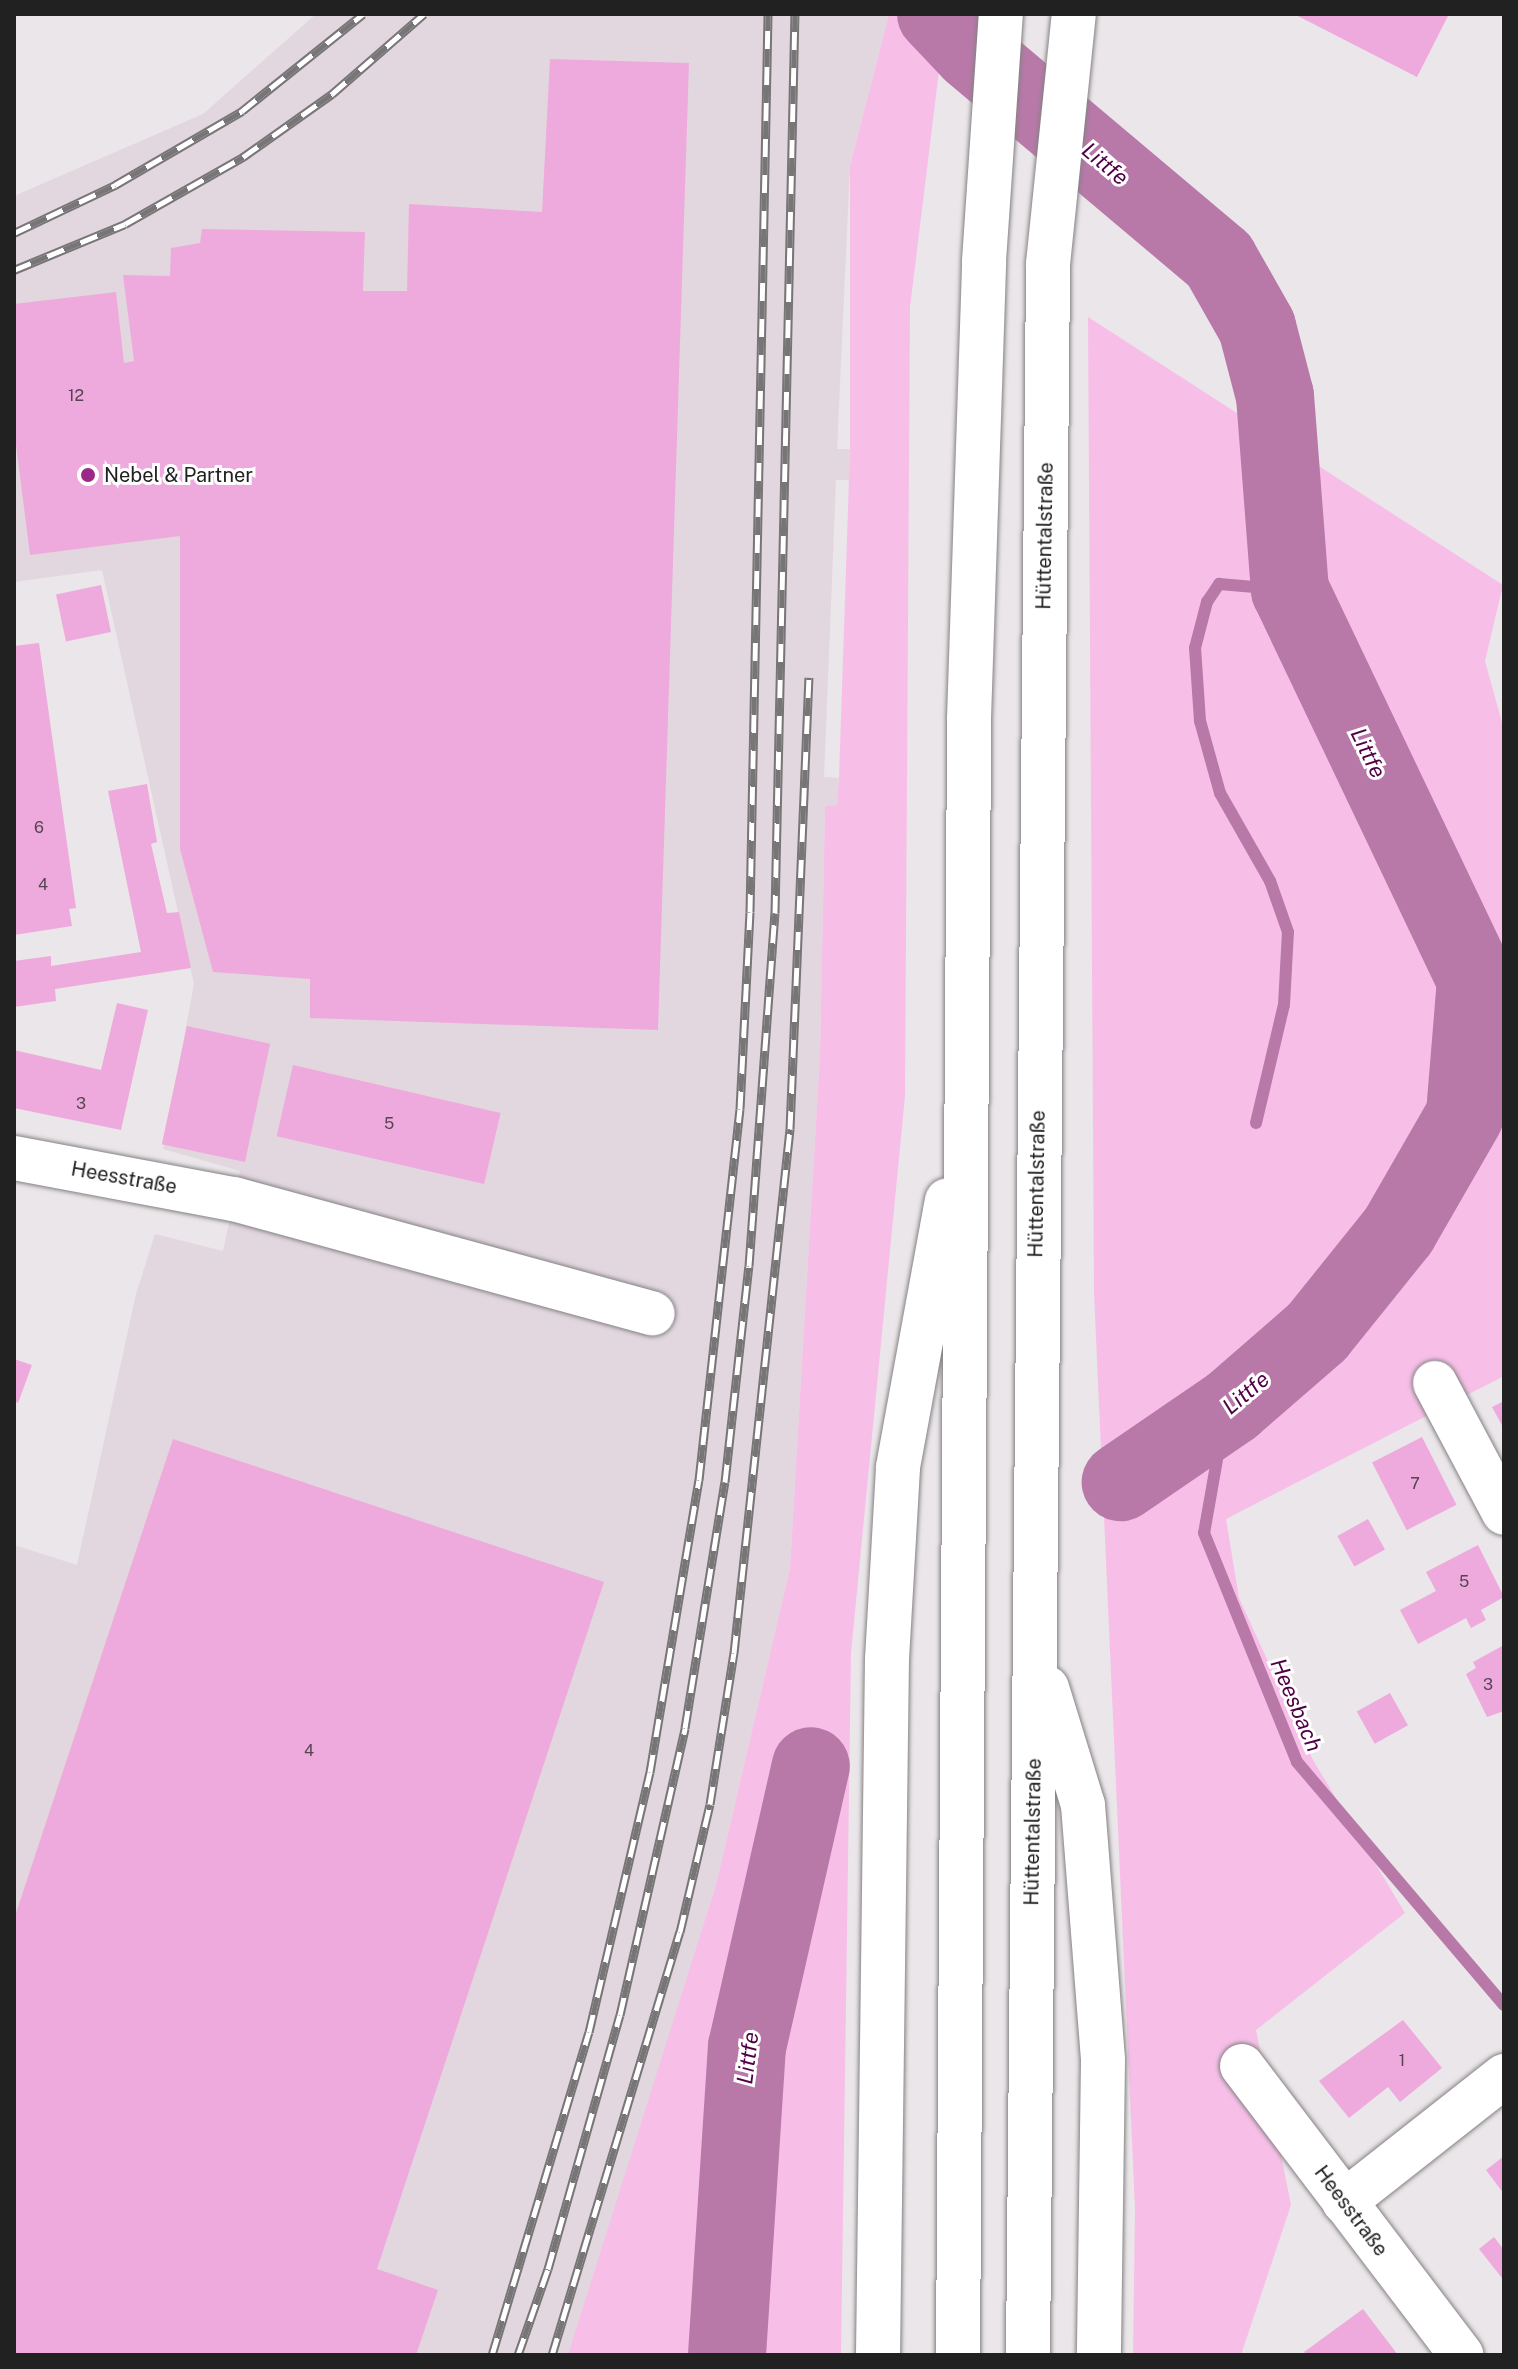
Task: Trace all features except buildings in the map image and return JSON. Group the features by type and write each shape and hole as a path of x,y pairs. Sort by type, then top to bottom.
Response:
{"main road":[{"path":"958,2355 969,719 984,261 1001,14"},
{"name":"Hüttentalstraße","path":"1028,2355 1048,264 1074,14"},
{"path":"878,2355 887,1659 898,1467 967,1087"},
{"name":"Heesstraße","path":"14,1158 234,1199 653,1314"},
{"path":"1435,1383 1504,1513"},
{"path":"1035,1648 1083,1805 1103,2060 1099,2355"},
{"name":"Heesstraße","path":"1242,2066 1461,2355"},
{"path":"1344,2202 1504,2076"}],"shaded area":[{"path":"316,14 889,14 850,166 837,449 850,449 849,480 836,480 824,777 839,778 837,806 825,807 820,1054 790,1568 716,1885 572,2355 14,2355 14,1545 77,1565 136,1294 155,1234 223,1251 240,1171 163,1149 194,984 102,570 14,582 14,196 203,114"},
{"path":"889,14 946,14 910,307 905,1096 851,1653 841,2355 568,2355 716,1885 790,1568 820,1054 825,806 837,805 839,778 850,449 850,166"},
{"path":"1088,317 1503,585 1485,661 1504,730 1504,1376 1226,1519 1239,1598 1313,1760 1405,1913 1256,2030 1291,2205 1241,2355 1133,2355 1135,2209 1094,1293"}],"waterway":[{"name":"Littfe","path":"936,14 972,52 1219,260 1257,327 1275,396 1290,590 1476,980 1465,1115 1399,1230 1317,1332 1232,1406 1121,1482"},
{"path":"1256,1123 1284,1005 1288,932 1270,881 1220,793 1200,721 1195,648 1207,602 1219,584 1290,590"},
{"name":"Heesbach","path":"1232,1406 1221,1437 1204,1533 1297,1762 1504,2005"},
{"name":"Littfe","path":"727,2355 747,2047 811,1766"}],"railway":[{"path":"14,233 115,185 242,111 363,14"},
{"path":"14,270 125,224 243,157 332,94 424,14"},
{"path":"492,2355 589,2032 650,1772 699,1480 740,1109 750,912 768,14"},
{"path":"518,2355 548,2269 620,2015 685,1728 725,1482 749,1266 775,913 795,14"},
{"path":"552,2355 680,1932 710,1804 734,1653 790,1129 809,677"}],"place":[{"name":"Nebel & Partner","path":"88,475"}]}
